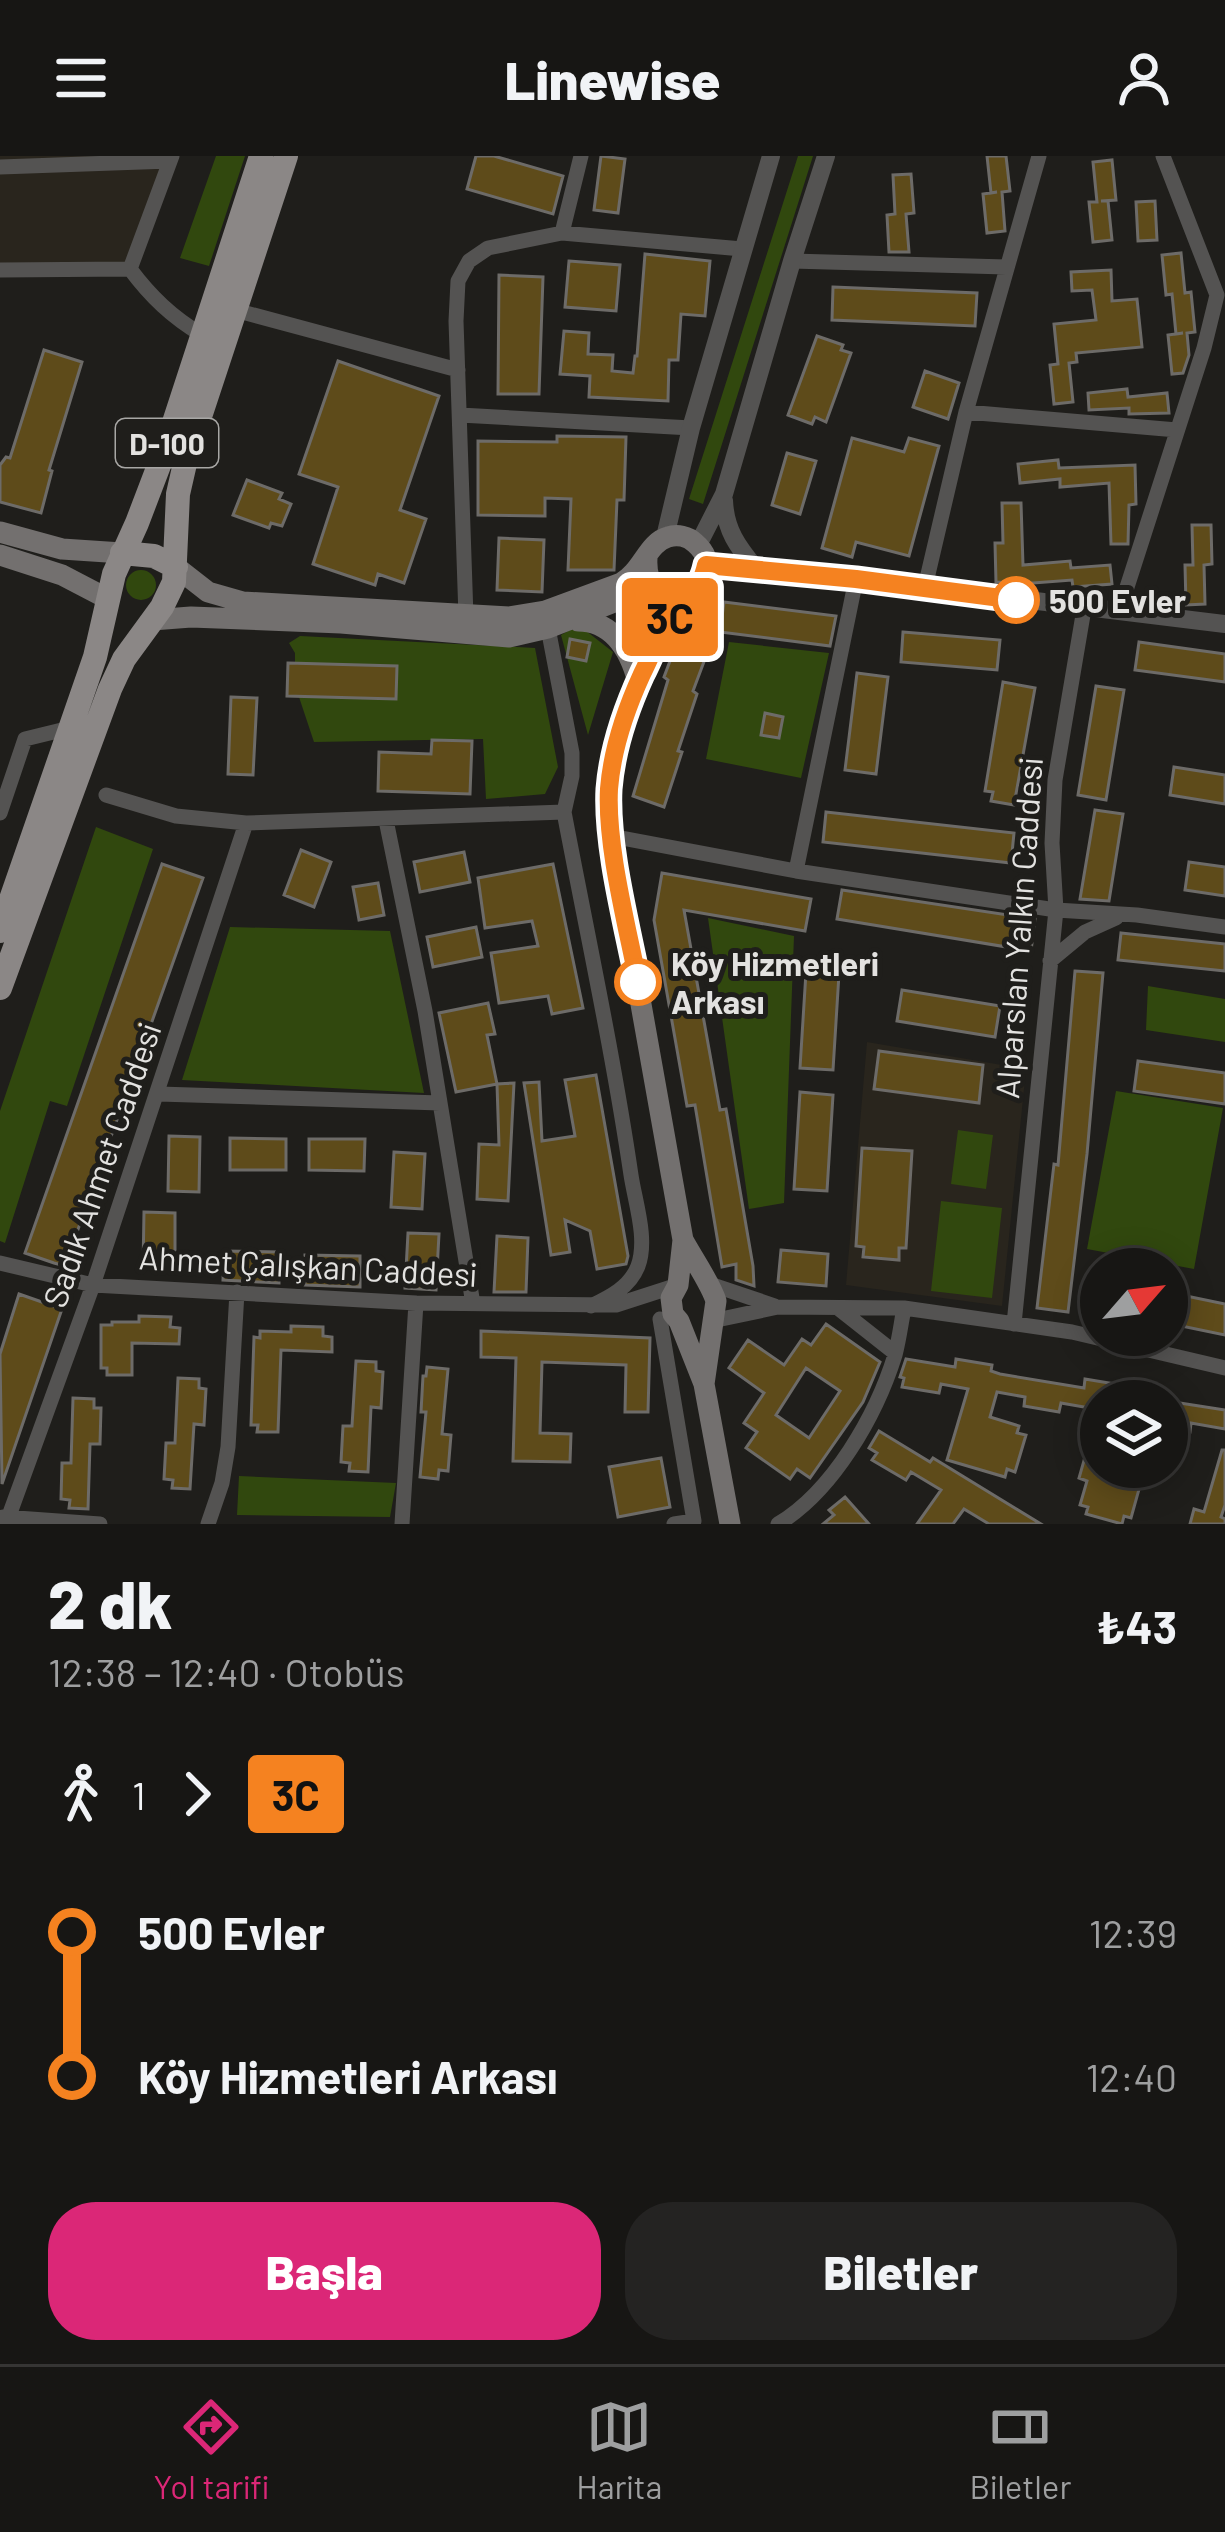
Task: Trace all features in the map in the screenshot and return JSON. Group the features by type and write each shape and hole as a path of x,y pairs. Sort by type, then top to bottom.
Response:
{"main road":[{"name":"D-100","path":"0,931 95,657 122,553 150,491 261,156"},
{"name":"D-100","path":"0,988 103,705 124,659 174,582 178,494 186,459 286,156"},
{"path":"0,532 62,549 154,556 208,592 243,602 466,617 545,611 621,583 633,576 665,537 683,536 702,555 703,578 681,595 638,682 613,758 609,794 611,836 683,1240 670,1320"},
{"path":"0,555 62,575 108,599 120,612 152,620 191,617 341,623 494,636 524,635 586,620 600,624 625,647 638,682"},
{"path":"647,558 647,573 655,586 681,595"},
{"path":"559,625 655,586"},
{"path":"638,682 655,586"},
{"path":"683,1240 715,1293 704,1384"},
{"path":"677,1285 691,1279 706,1283"},
{"path":"670,1320 712,1322"},
{"path":"670,1320 704,1384 730,1524"}],"street":[{"path":"562,233 581,156"},
{"path":"665,537 771,156"},
{"path":"826,156 702,555 756,569 1225,625"},
{"path":"925,587 965,412 1039,156"},
{"path":"1119,612 1221,292 1162,156"},
{"path":"0,166 171,159 130,269"},
{"path":"466,617 456,321 458,281 469,261 488,248 562,233 742,250"},
{"path":"792,261 1006,267"},
{"path":"0,269 130,269"},
{"path":"130,269 151,298 202,335"},
{"path":"235,310 458,370"},
{"path":"965,412 1177,430"},
{"path":"460,415 692,428"},
{"path":"724,494 724,518 734,543 756,569"},
{"path":"796,871 856,579"},
{"name":"Alparslan Yalkın Caddesi","path":"1014,1324 1056,910 1055,780 1084,609"},
{"path":"559,625 572,753 564,812 642,1247 628,1283 590,1306"},
{"path":"0,813 25,739 70,728"},
{"path":"106,795 176,816 246,823 564,812"},
{"path":"386,820 473,1304"},
{"name":"Sadık Ahmet Caddesi","path":"5,1520 93,1286 246,823"},
{"path":"611,836 796,871 1056,910 1225,927"},
{"path":"1050,961 1094,927 1137,915"},
{"path":"159,1094 440,1103"},
{"name":"Ahmet Çalışkan Caddesi","path":"0,1263 93,1286 416,1303 616,1305 677,1285"},
{"path":"706,1283 778,1307"},
{"path":"208,1524 228,1447 237,1292"},
{"path":"402,1524 416,1303"},
{"name":"Ahmet Çalışkan Caddesi","path":"616,1305 670,1320"},
{"path":"712,1322 778,1307 904,1309 1072,1332 1225,1368"},
{"path":"838,1308 896,1353"},
{"path":"778,1524 815,1497 875,1405 896,1353 904,1309"},
{"path":"670,1320 694,1522 674,1524"},
{"path":"5,1520 100,1524"}],"shaded area":[{"path":"0,156 172,156 130,269 0,270"},
{"path":"867,1042 1026,1069 1002,1306 846,1285"}],"green space":[{"path":"216,156 245,156 209,266 180,258"},
{"path":"798,156 813,156 703,504 689,499"},
{"path":"141,570 152,574 156,585 152,596 141,600 130,596 126,585 130,574"},
{"path":"585,630 613,652 588,735 561,635"},
{"path":"300,636 535,648 558,767 545,794 486,799 483,739 314,742 299,697 395,699 396,666 295,663 289,643"},
{"path":"729,642 829,653 801,778 706,759"},
{"path":"96,827 153,849 67,1106 50,1101 5,1243 0,1241 0,1111"},
{"path":"708,918 794,936 784,1203 749,1209"},
{"path":"230,927 390,931 424,1093 182,1080"},
{"path":"1148,986 1225,999 1225,1042 1146,1030"},
{"path":"1116,1091 1223,1108 1194,1269 1188,1268 1188,1248 1087,1248"},
{"path":"958,1130 993,1135 986,1189 951,1184"},
{"path":"941,1201 1002,1208 992,1298 931,1291"},
{"path":"239,1476 396,1483 390,1517 237,1515"}],"building":[{"path":"476,156 494,156 563,176 553,214 467,189"},
{"path":"601,156 625,159 618,213 594,210"},
{"path":"987,156 1006,156 1010,191 1002,192 1005,231 987,233 983,194 991,193"},
{"path":"1112,160 1116,200 1101,201 1108,201 1112,240 1093,242 1089,202 1097,202 1093,162"},
{"path":"911,174 914,213 906,214 909,252 889,252 887,215 895,214 893,175"},
{"path":"1155,201 1157,240 1138,241 1136,202"},
{"path":"1181,253 1195,332 1187,333 1189,355 1183,373 1172,374 1168,335 1176,334 1162,255"},
{"path":"645,254 710,261 705,316 681,314 678,360 669,360 668,401 589,397 590,376 560,374 564,331 589,333 588,354 613,355 612,371 633,373"},
{"path":"569,261 620,265 616,311 565,307"},
{"path":"1111,270 1112,301 1137,299 1142,347 1076,353 1077,362 1069,363 1073,402 1054,404 1050,365 1058,364 1054,324 1096,320 1092,290 1072,291 1071,272"},
{"path":"499,275 543,277 539,394 498,394"},
{"path":"833,287 977,293 975,326 832,320"},
{"path":"817,336 851,353 826,422 815,417 812,424 788,415"},
{"path":"44,350 82,362 41,513 0,502 0,465 10,458"},
{"path":"338,361 439,396 400,510 426,519 404,583 378,574 375,585 313,564 338,487 299,474"},
{"path":"925,371 959,383 948,419 913,407"},
{"path":"1127,389 1128,397 1167,393 1169,413 1089,410 1088,393"},
{"path":"557,436 626,437 624,500 617,500 614,570 568,570 571,499 545,498 545,516 478,515 478,441 557,442"},
{"path":"852,438 904,452 909,438 939,446 909,556 856,542 852,557 822,548"},
{"path":"787,453 816,461 800,514 772,505"},
{"path":"1058,460 1059,468 1135,465 1136,504 1129,505 1128,544 1111,544 1109,483 1060,487 1060,479 1020,483 1018,464"},
{"path":"247,480 282,493 279,499 291,504 282,526 271,523 269,528 233,515"},
{"path":"1002,503 1021,503 1023,565 1070,561 1071,568 1110,565 1112,584 1073,587 1072,580 996,582 995,543 1003,543"},
{"path":"1192,525 1211,525 1212,564 1204,565 1205,604 1186,605 1185,565 1193,565"},
{"path":"499,538 544,540 542,592 497,590"},
{"path":"724,602 836,616 830,646 720,632"},
{"path":"684,624 714,635 693,691 697,694 664,807 633,796 668,680 664,677"},
{"path":"903,632 1000,640 997,670 901,662"},
{"path":"570,639 590,643 586,661 567,657"},
{"path":"1139,642 1225,654 1225,682 1135,670"},
{"path":"288,663 397,666 396,699 287,696"},
{"path":"857,673 888,677 876,774 845,770"},
{"path":"1003,682 1035,688 1014,805 991,801 993,792 985,791"},
{"path":"1096,686 1124,690 1106,800 1078,795"},
{"path":"231,697 257,698 253,775 228,774"},
{"path":"765,713 783,717 779,738 761,735"},
{"path":"432,740 472,741 470,794 378,791 379,752 431,754"},
{"path":"1174,767 1225,775 1225,804 1170,795"},
{"path":"1095,810 1123,814 1109,901 1080,899"},
{"path":"826,812 1014,833 1011,863 823,842"},
{"path":"301,850 331,862 314,907 284,895"},
{"path":"464,852 470,882 420,892 414,862"},
{"path":"1189,862 1225,867 1225,896 1185,890"},
{"path":"162,864 203,878 65,1266 25,1253"},
{"path":"553,864 583,1008 552,1014 548,996 499,1003 491,953 538,946 532,921 485,928 478,878"},
{"path":"662,873 811,899 805,931 684,910 720,1110 726,1109 754,1286 736,1280 736,1264 722,1267 695,1105 687,1106 654,920"},
{"path":"378,883 384,915 359,920 353,887"},
{"path":"842,890 1035,919 1031,951 837,919"},
{"path":"476,927 482,957 433,967 427,937"},
{"path":"1121,933 1225,944 1225,971 1118,960"},
{"path":"1075,971 1103,973 1068,1312 1037,1308 1054,1164 1058,1165"},
{"path":"806,972 839,974 833,1070 800,1068"},
{"path":"902,990 1000,1006 995,1037 897,1021"},
{"path":"488,1003 495,1034 487,1035 497,1084 456,1092 439,1013"},
{"path":"879,1051 983,1065 979,1103 874,1089"},
{"path":"1138,1061 1225,1073 1225,1104 1134,1091"},
{"path":"596,1075 628,1256 626,1264 597,1269 590,1231 565,1220 570,1252 551,1255 524,1083 539,1082 542,1141 575,1136 565,1080"},
{"path":"514,1083 508,1201 477,1199 479,1144 499,1145 497,1084"},
{"path":"800,1092 833,1095 827,1191 794,1189"},
{"path":"169,1136 200,1137 199,1192 168,1191"},
{"path":"230,1138 286,1139 286,1170 230,1170"},
{"path":"309,1139 365,1139 364,1171 309,1170"},
{"path":"862,1148 912,1151 906,1248 899,1248 899,1260 863,1257 864,1247 856,1246"},
{"path":"394,1152 425,1154 422,1209 391,1207"},
{"path":"144,1212 175,1213 175,1268 143,1268"},
{"path":"408,1233 439,1234 436,1290 405,1288"},
{"path":"497,1236 528,1238 526,1292 494,1292"},
{"path":"781,1250 828,1254 826,1286 778,1282"},
{"path":"224,1251 279,1252 279,1283 223,1280"},
{"path":"305,1255 360,1256 360,1287 305,1285"},
{"path":"19,1294 62,1309 2,1484 0,1354"},
{"path":"1188,1296 1225,1304 1225,1335 1188,1327"},
{"path":"139,1316 171,1317 170,1327 180,1328 179,1344 132,1343 132,1375 107,1375 107,1368 101,1368 101,1325 139,1322"},
{"path":"826,1324 880,1362 863,1402 810,1478 797,1469 790,1479 746,1448 757,1432 744,1423 764,1393 729,1368 748,1340 784,1365 802,1339 811,1345","holes":["806,1368 840,1391 809,1438 776,1415"]},
{"path":"291,1326 323,1327 323,1336 332,1337 332,1352 281,1350 278,1432 257,1432 258,1425 251,1425 254,1337 260,1338 260,1331 291,1332"},
{"path":"481,1331 650,1338 648,1412 625,1412 626,1365 542,1362 540,1433 571,1434 570,1462 513,1461 516,1358 481,1357"},
{"path":"906,1359 955,1367 956,1359 992,1365 991,1371 1000,1374 1080,1387 1080,1406 1061,1403 1059,1412 1024,1406 1025,1397 997,1392 990,1417 1019,1426 1017,1433 1026,1435 1015,1472 1007,1469 1005,1477 947,1460 968,1389 941,1384 939,1393 902,1387 904,1378 900,1377"},
{"path":"356,1361 376,1362 376,1371 383,1372 381,1408 371,1407 368,1472 349,1471 350,1463 341,1462 343,1426 352,1426"},
{"path":"427,1367 448,1369 442,1434 451,1435 448,1471 439,1470 438,1479 420,1477"},
{"path":"178,1378 199,1379 199,1388 206,1389 204,1425 194,1424 190,1489 172,1488 173,1480 164,1479 166,1443 175,1443"},
{"path":"73,1398 94,1399 94,1408 101,1408 100,1444 90,1444 88,1509 69,1508 70,1500 61,1499 62,1463 71,1463"},
{"path":"1188,1404 1225,1410 1225,1429 1191,1423 1190,1432"},
{"path":"879,1431 1041,1524 989,1524 964,1509 953,1524 917,1524 941,1490 911,1472 906,1480 872,1460 877,1453 869,1448"},
{"path":"1222,1450 1225,1505 1221,1517 1225,1524 1190,1524 1194,1509 1204,1512"},
{"path":"661,1458 670,1507 618,1517 609,1467"},
{"path":"1085,1488 1139,1488 1131,1518 1124,1516 1122,1524 1086,1514 1088,1507 1080,1505"},
{"path":"845,1497 869,1524 823,1524 834,1515 829,1510"}],"bus line":[{"name":"3C","path":"638,982 611,836 613,758 638,682 681,595 697,586 706,565 1016,600"}],"place":[{"name":"500 Evler","path":"1016,600"},
{"name":"Köy Hizmetleri Arkası","path":"638,982"}]}
